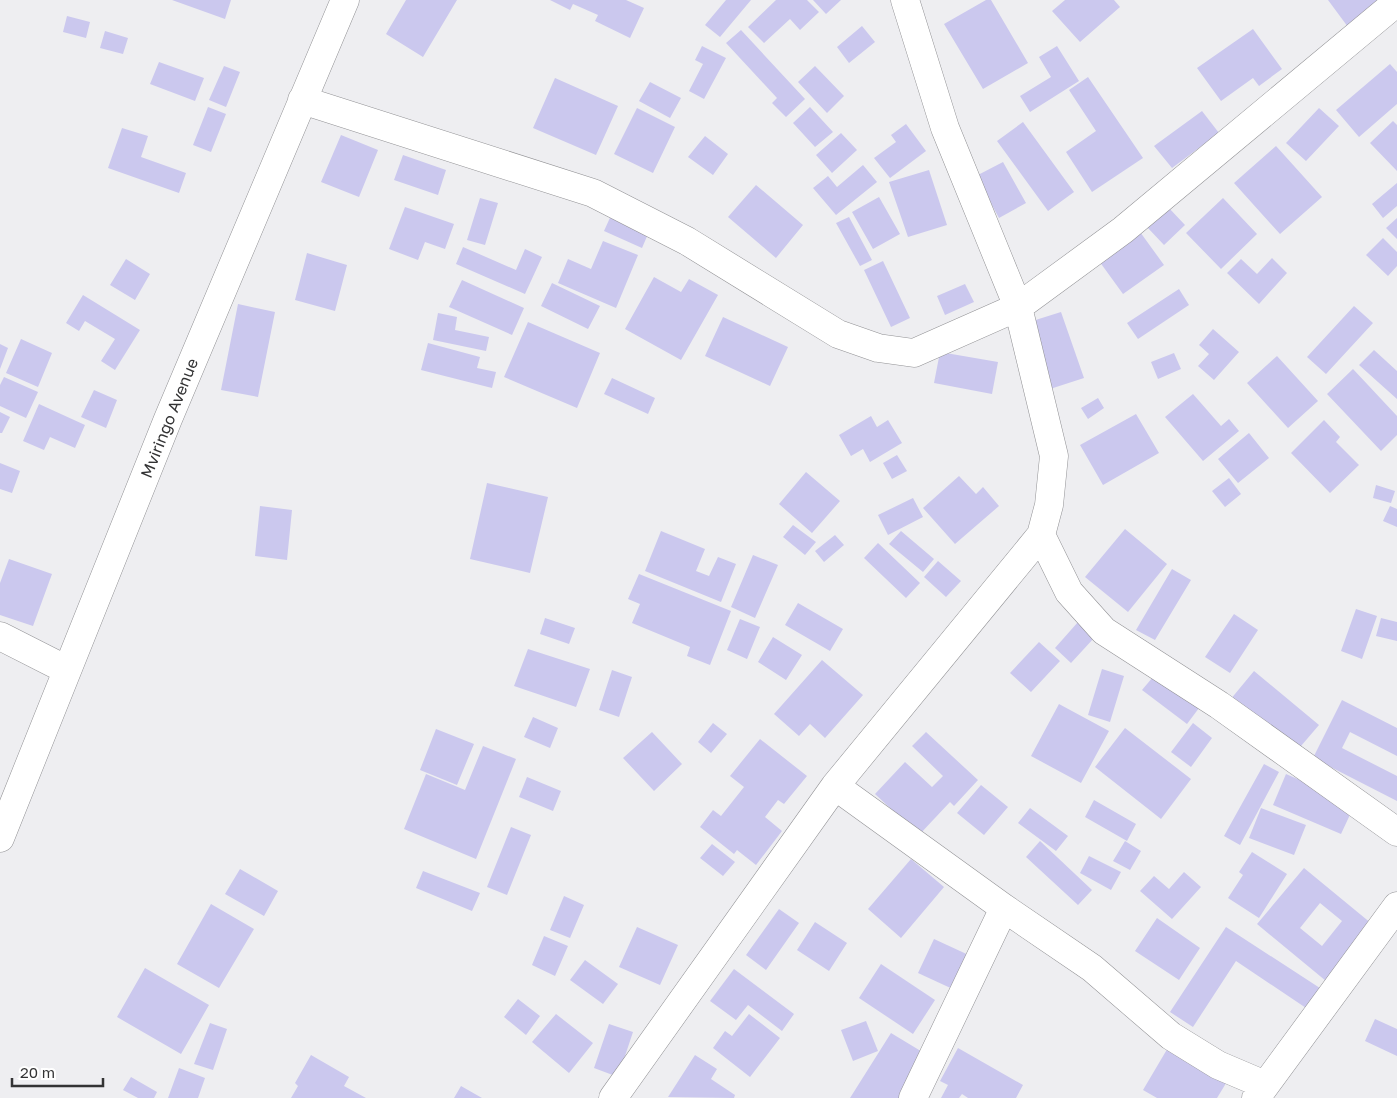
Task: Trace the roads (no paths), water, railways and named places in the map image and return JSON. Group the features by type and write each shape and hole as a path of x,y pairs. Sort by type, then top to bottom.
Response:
{"street":[{"name":"Mviringo Avenue","path":"0,838 168,419 345,0"},
{"path":"613,1098 835,786 1041,536 1049,505 1054,456 1018,307 945,128 906,0"},
{"path":"302,100 593,193 687,241 838,334 878,348 914,353 1018,307 1123,230 1397,2"},
{"path":"1041,536 1069,592 1104,631 1219,705 1397,832"},
{"path":"0,636 67,670"},
{"path":"835,786 1004,908 1092,968 1170,1036 1261,1092 1397,906"},
{"path":"913,1098 1004,908"}]}
